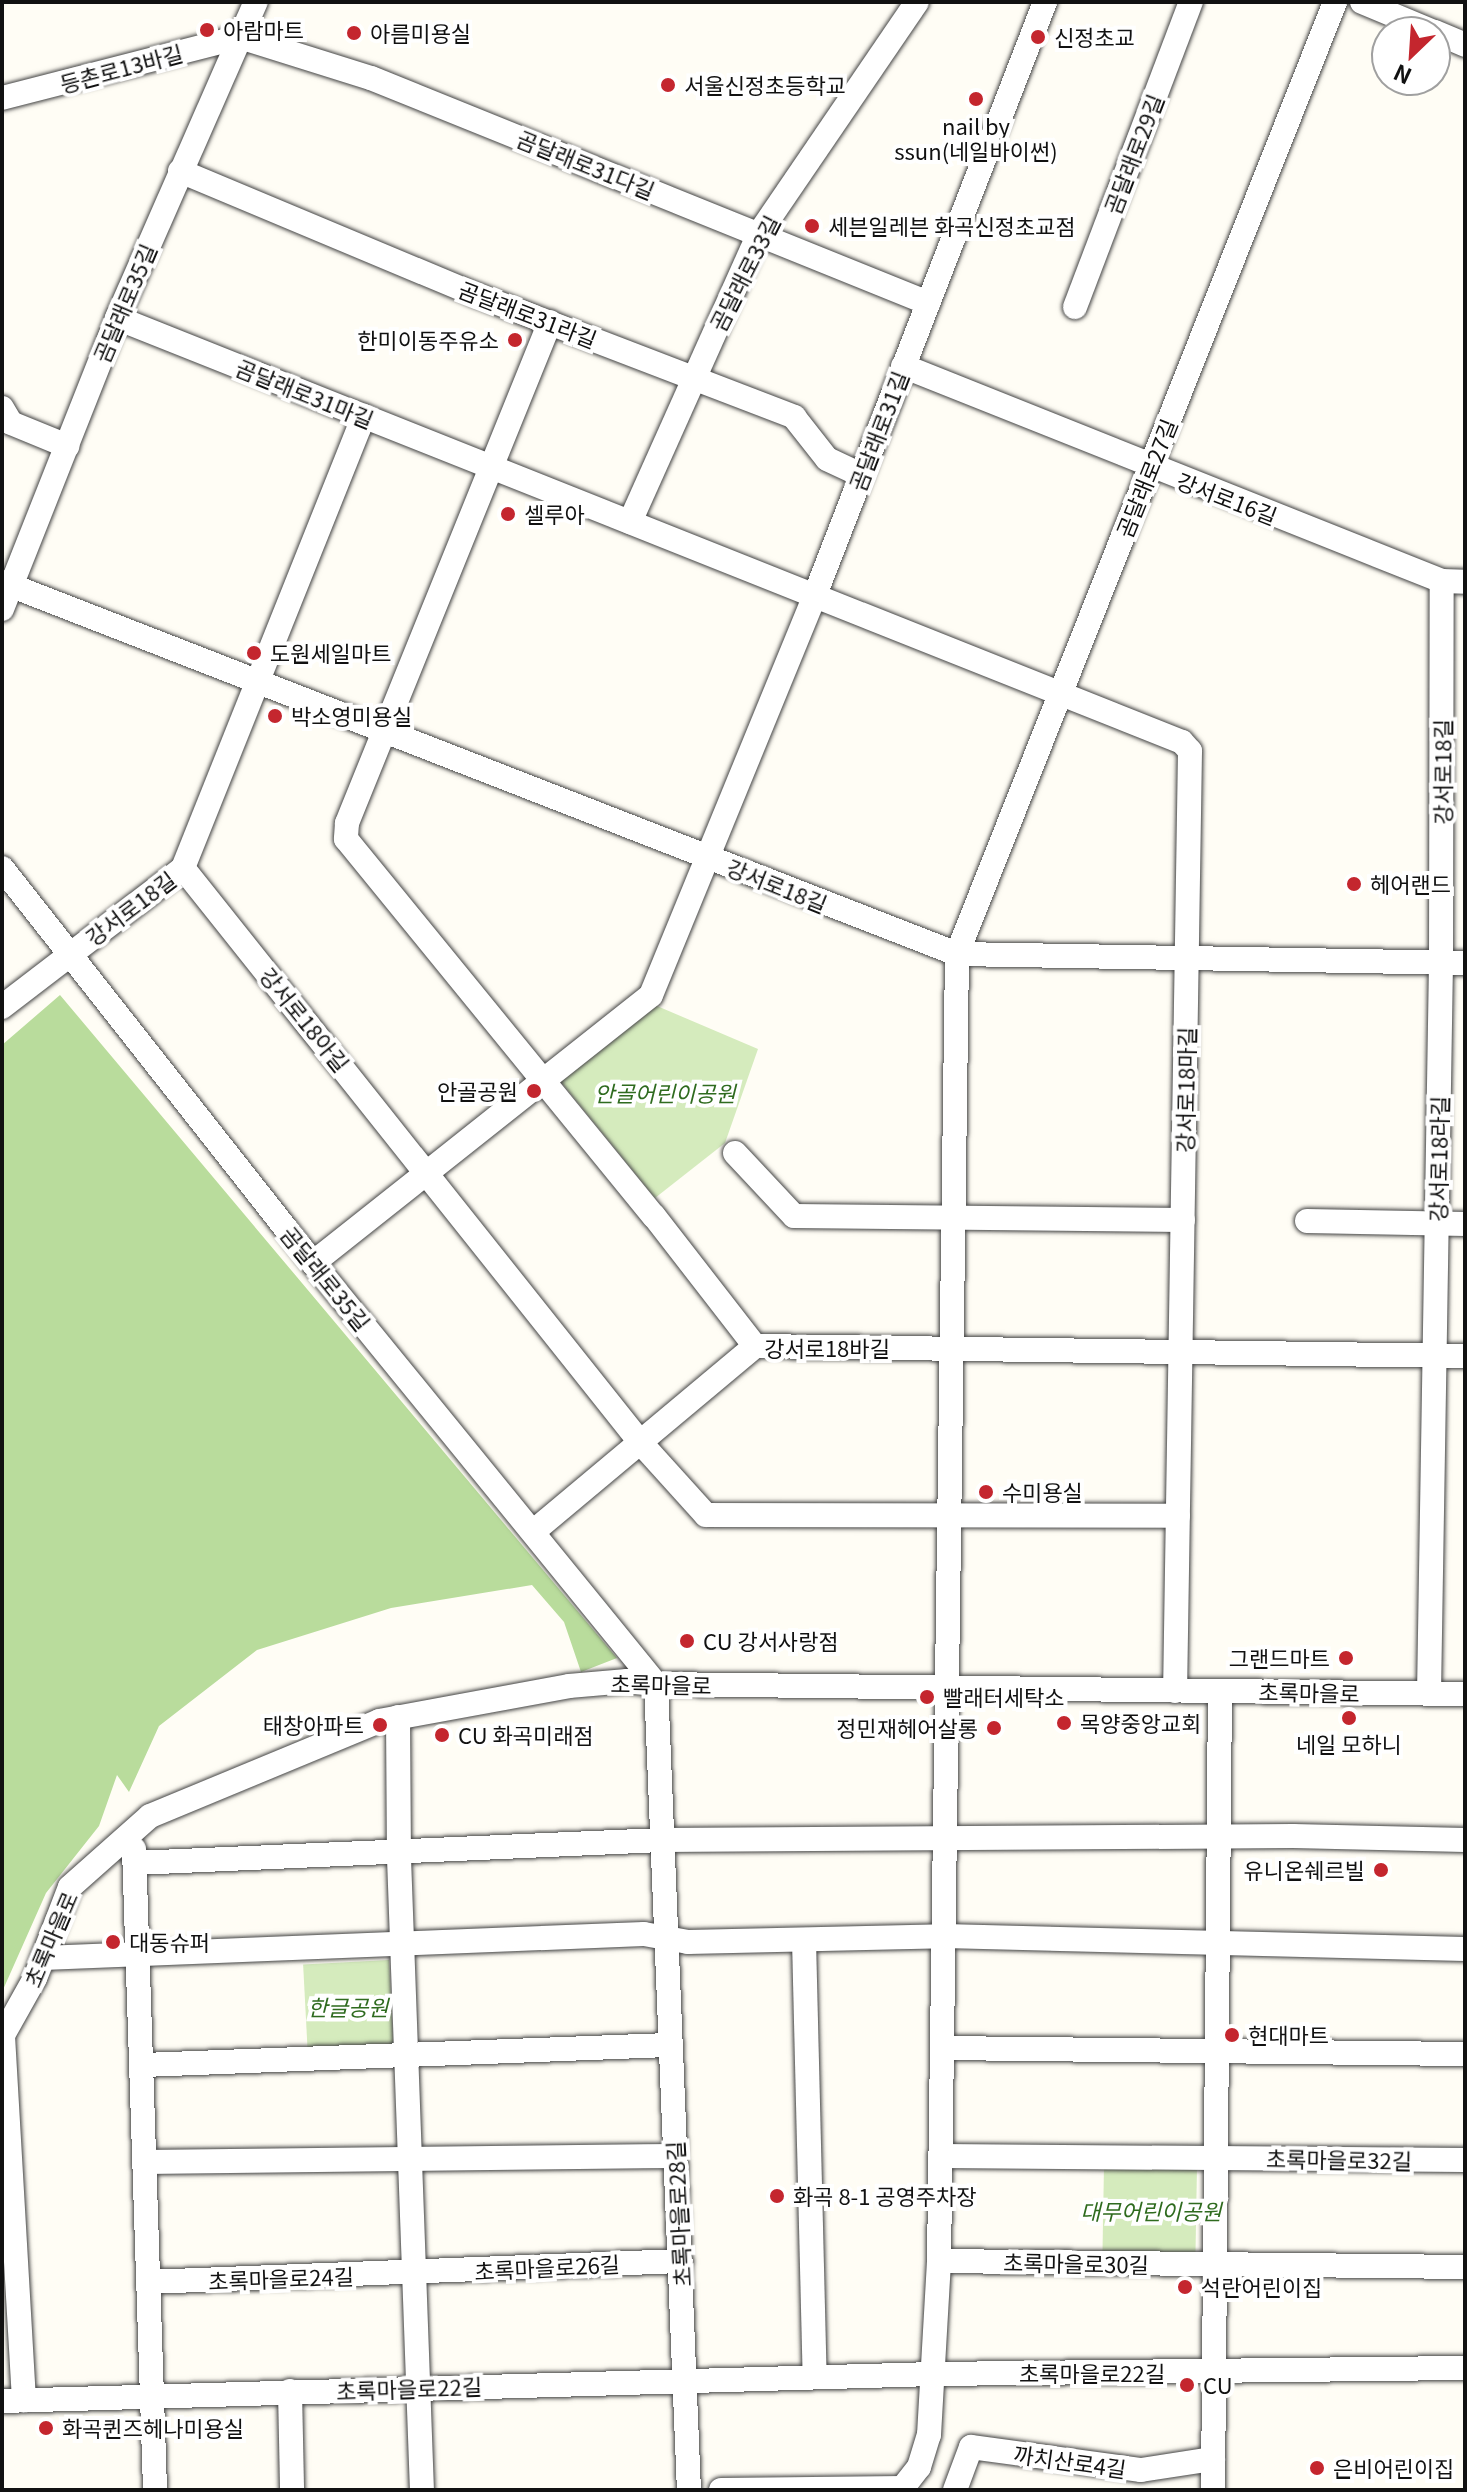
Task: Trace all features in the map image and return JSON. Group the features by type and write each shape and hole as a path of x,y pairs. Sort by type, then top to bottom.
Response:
{"street":[{"name":"곰달래로35길","path":"2,609 7,583 67,446 117,318 256,2"},
{"name":"곰달래로33길","path":"630,522 760,232 917,2"},
{"name":"곰달래로31길","path":"708,858 815,595 1045,2"},
{"name":"곰달래로29길","path":"1075,307 1191,2"},
{"name":"곰달래로27길","path":"957,954 1335,2"},
{"path":"1362,2 1396,16"},
{"name":"등촌로13바길","path":"2,98 240,37"},
{"name":"곰달래로31다길","path":"240,37 371,78 760,232 928,303"},
{"name":"곰달래로31라길","path":"180,171 550,322 794,417 827,459 861,475"},
{"name":"곰달래로31마길","path":"117,318 815,595"},
{"path":"550,322 347,823 346,839 755,1346"},
{"name":"강서로16길","path":"903,366 1150,468 1454,582"},
{"path":"2,408 11,423 67,446"},
{"name":"강서로18길","path":"2,1007 183,868 260,683 364,416"},
{"name":"강서로18길","path":"7,583 957,954 1453,963 1454,582"},
{"path":"815,595 1060,696 1182,742 1190,751 1187,960"},
{"path":"313,1263 651,995 708,858"},
{"name":"곰달래로35길","path":"2,868 313,1263 656,1684"},
{"name":"강서로18아길","path":"183,868 640,1442"},
{"path":"721,2490 902,2489 919,2467 929,2435 939,2261 941,2156 957,954"},
{"name":"강서로18마길","path":"1175,1691 1187,960"},
{"name":"강서로18라길","path":"1429,1694 1437,1223 1453,963"},
{"path":"735,1153 794,1216 1183,1220"},
{"path":"1307,1221 1465,1224"},
{"name":"강서로18바길","path":"534,1531 755,1346 951,1349"},
{"path":"951,1349 1465,1356"},
{"path":"640,1442 706,1515 949,1518 1178,1516"},
{"name":"초록마을로","path":"13,2400 3,2037 43,1958 70,1887 150,1816 379,1721 569,1686 627,1681 656,1684 1465,1694"},
{"name":"초록마을로28길","path":"656,1684 664,1938 687,2381 689,2490"},
{"path":"1213,2490 1212,2264 1220,1691"},
{"path":"398,1717 399,1849 422,2490"},
{"path":"132,1831 143,2065 155,2490"},
{"path":"135,1863 399,1849 661,1840 1217,1839 1293,1836 1465,1840"},
{"path":"43,1958 644,1934 688,1942 944,1936 1465,1949"},
{"path":"804,1940 815,2377"},
{"path":"143,2065 669,2045"},
{"path":"942,2048 1465,2054"},
{"path":"144,2162 675,2156"},
{"path":"941,2156 1213,2157"},
{"name":"초록마을로32길","path":"1213,2157 1465,2160"},
{"name":"초록마을로26길","path":"414,2273 681,2261"},
{"name":"초록마을로30길","path":"939,2261 1212,2264"},
{"path":"1212,2264 1465,2267"},
{"name":"초록마을로24길","path":"148,2282 414,2273"},
{"name":"초록마을로22길","path":"13,2400 934,2374 1465,2368"},
{"path":"290,2391 292,2490"},
{"name":"까치산로4길","path":"955,2490 971,2447 1141,2470 1213,2459"}],"green space":[{"path":"60,995 617,1658 581,1672 564,1622 532,1585 391,1608 257,1650 159,1726 129,1792 117,1775 99,1826 46,1893 2,1992 2,1045"},
{"name":"안골어린이공원","path":"657,1006 758,1049 725,1143 655,1198 561,1082"},
{"name":"한글공원","path":"389,1960 394,2050 308,2054 303,1965"},
{"name":"대무어린이공원","path":"1104,2165 1197,2167 1195,2257 1102,2255"}],"place":[{"name":"아람마트","path":"207,30"},
{"name":"아름미용실","path":"354,33"},
{"name":"신정초교","path":"1038,37"},
{"name":"서울신정초등학교","path":"668,85"},
{"name":"nail by ssun(네일바이썬)","path":"976,99"},
{"name":"세븐일레븐 화곡신정초교점","path":"812,226"},
{"name":"한미이동주유소","path":"515,340"},
{"name":"셀루아","path":"508,514"},
{"name":"도원세일마트","path":"254,653"},
{"name":"박소영미용실","path":"275,716"},
{"name":"헤어랜드","path":"1354,884"},
{"name":"안골공원","path":"534,1091"},
{"name":"수미용실","path":"986,1492"},
{"name":"CU 강서사랑점","path":"687,1641"},
{"name":"그랜드마트","path":"1346,1658"},
{"name":"빨래터세탁소","path":"927,1697"},
{"name":"네일 모하니","path":"1349,1718"},
{"name":"목양중앙교회","path":"1064,1723"},
{"name":"태창아파트","path":"380,1725"},
{"name":"정민재헤어살롱","path":"994,1728"},
{"name":"CU 화곡미래점","path":"442,1735"},
{"name":"유니온쉐르빌","path":"1381,1870"},
{"name":"대동슈퍼","path":"113,1942"},
{"name":"현대마트","path":"1232,2035"},
{"name":"화곡 8-1 공영주차장","path":"777,2196"},
{"name":"석란어린이집","path":"1185,2287"},
{"name":"CU","path":"1187,2385"},
{"name":"화곡퀸즈헤나미용실","path":"46,2428"},
{"name":"은비어린이집","path":"1317,2468"}]}
